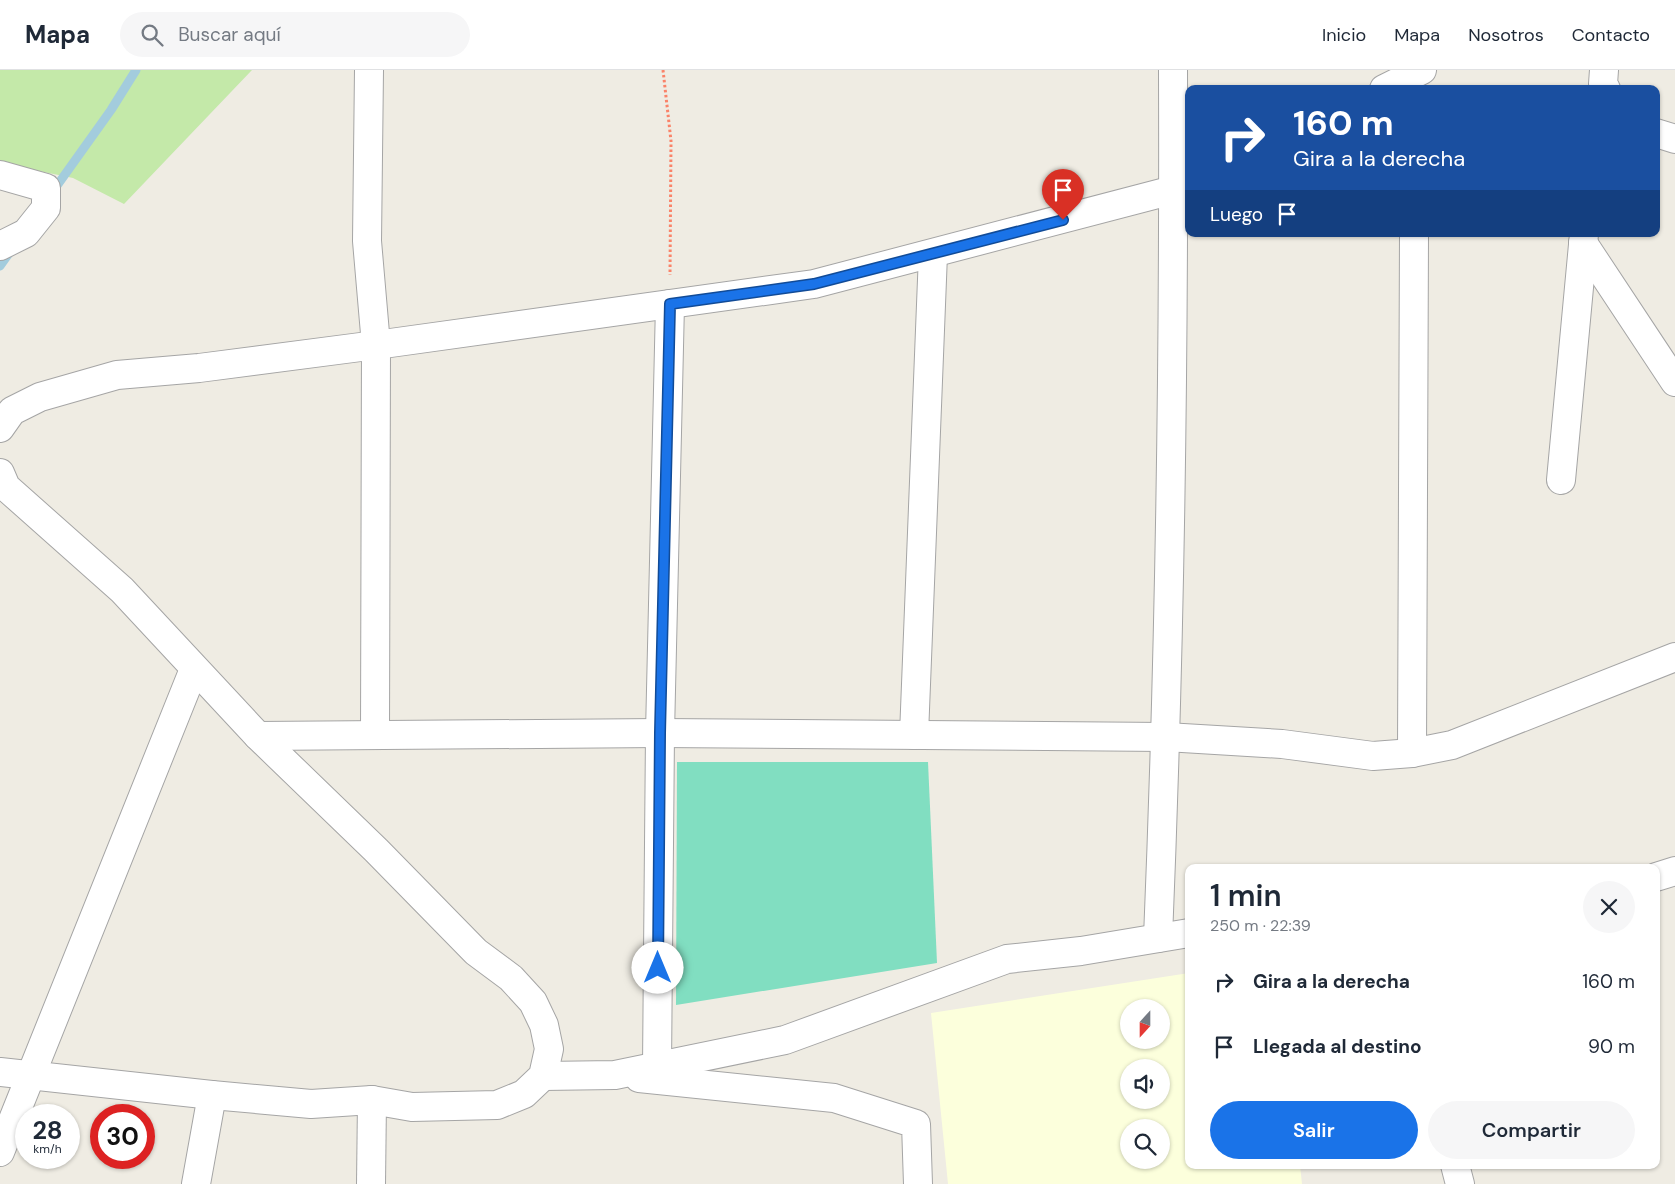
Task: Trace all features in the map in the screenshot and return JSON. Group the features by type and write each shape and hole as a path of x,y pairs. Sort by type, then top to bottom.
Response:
{"street":[{"path":"369,70 367,241 376,345 375,735"},
{"path":"1158,938 1166,737 1181,187 1173,70"},
{"path":"1604,70 1604,85"},
{"path":"1396,85 1417,78"},
{"path":"1660,134 1675,139"},
{"path":"0,175 46,188 46,208 26,233 0,246"},
{"path":"0,428 12,411 40,397 117,375 199,368 376,345 814,284 934,254 1181,187"},
{"path":"1412,753 1414,237"},
{"path":"1583,238 1675,382"},
{"path":"1561,480 1583,238"},
{"path":"914,735 934,254"},
{"path":"657,1067 660,733 670,304"},
{"path":"0,1072 311,1104 372,1100 412,1107 497,1106 524,1094 543,1076 549,1049 544,1025 533,1002 511,978 476,952 376,850 258,736 122,590 2,482"},
{"path":"258,736 660,733 1166,737 1282,744 1373,756 1412,753 1452,745 1675,657"},
{"path":"0,1152 194,669"},
{"path":"1660,876 1675,871"},
{"path":"615,1075 785,1040 1007,959 1081,951 1185,934"},
{"path":"543,1076 615,1075 834,1098 916,1124 918,1184"},
{"path":"196,1184 212,1095"},
{"path":"371,1184 372,1100"},
{"path":"1456,1169 1460,1184"}],"path":[{"path":"663,70 671,141 670,304"}],"shaded area":[{"path":"1185,974 1185,1169 1300,1169 1302,1184 948,1184 931,1013"}],"green space":[{"path":"0,70 252,70 124,204 73,178 0,163"},
{"path":"677,762 928,762 937,963 676,1005"}],"waterway":[{"path":"51,194 111,110 136,70"},
{"path":"0,266 12,249"}],"route":[{"path":"658,968 660,733 670,304 814,284 1063,220"}]}
